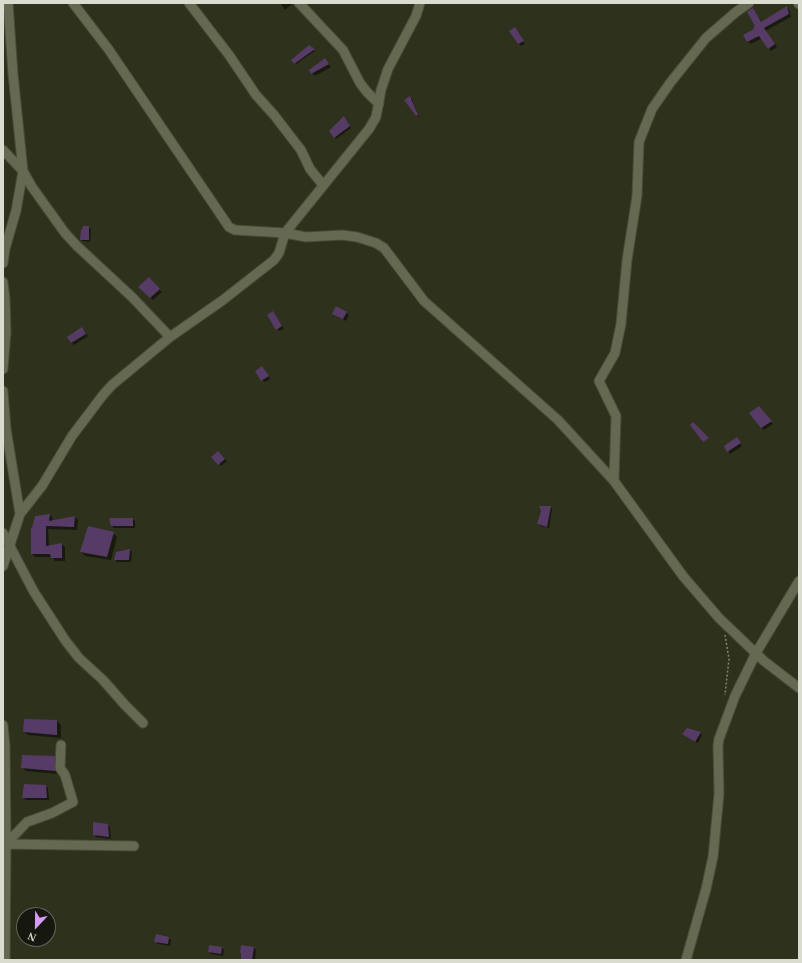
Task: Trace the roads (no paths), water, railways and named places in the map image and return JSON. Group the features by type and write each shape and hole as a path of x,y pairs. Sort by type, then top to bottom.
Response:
{"street":[{"path":"3,263 16,211 23,171 13,74 8,3"},
{"path":"73,3 110,50 229,227 235,230 285,233 306,237 342,235 357,237 376,242 384,248 424,300 558,420 614,481 683,576 722,622 782,676 799,688"},
{"path":"189,3 256,94 274,114 301,150 310,169 323,185"},
{"path":"3,566 20,514 42,486 72,436 102,395 170,336 223,300 274,260 281,248 285,233 369,129 376,117 381,90 388,69 416,16 420,3"},
{"path":"614,481 616,416 598,381 615,353 621,324 627,260 637,196 639,142 652,110 670,83 706,38 736,12 749,3"},
{"path":"302,4 343,50 360,83 379,104"},
{"path":"3,150 23,171 32,187 65,233 132,297 170,336"},
{"path":"3,282 6,332 3,369"},
{"path":"3,391 6,429 20,514"},
{"path":"3,533 34,592 64,640 79,658 103,680 143,723"},
{"path":"686,960 706,889 713,857 719,794 719,739 735,696 756,653 799,581"},
{"path":"3,725 5,960"},
{"path":"5,849 27,822 52,813 73,802 65,775 60,768 61,746"},
{"path":"5,849 134,846"}]}
